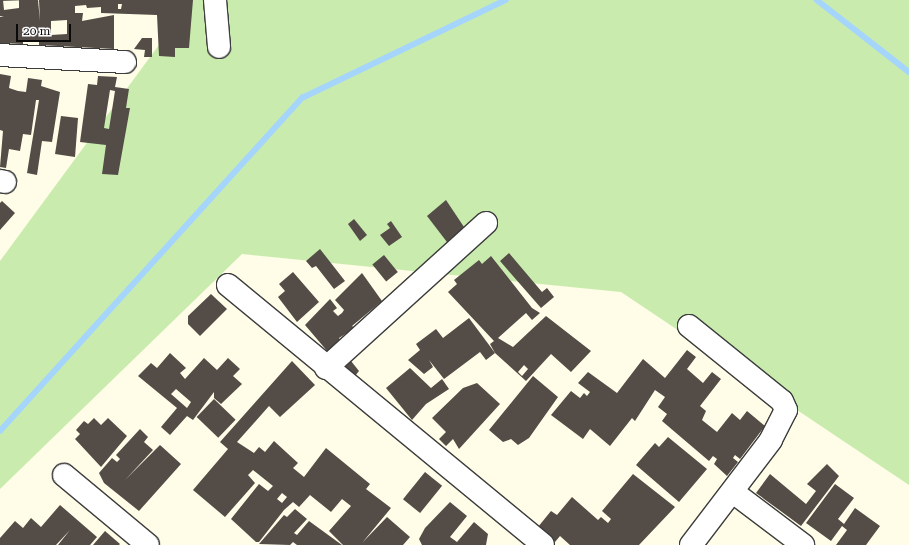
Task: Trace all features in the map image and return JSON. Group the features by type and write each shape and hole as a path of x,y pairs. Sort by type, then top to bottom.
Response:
{"street":[{"path":"215,0 219,47"},
{"path":"0,55 125,62"},
{"path":"326,368 486,223"},
{"path":"228,285 326,368 543,545"},
{"path":"689,326 745,374 782,401 786,414 733,492 691,545"},
{"path":"64,475 148,545"},
{"path":"733,492 803,545"}],"green space":[{"path":"192,0 909,0 909,485 621,292 242,254 0,489 0,261"}],"building":[{"path":"0,0 3,0 4,10 19,8 19,0 38,0 40,21 39,0 193,0 189,48 175,48 175,57 159,56 157,15 101,13 101,7 87,8 86,5 75,6 75,13 83,13 82,21 114,15 114,49 39,45 39,40 23,40 23,44 0,43 0,17 4,17 0,16","holes":["118,4 122,4 121,9 118,9","67,20 67,34 51,35 51,21"]},
{"path":"142,38 152,38 152,57 144,57 145,50 134,49"},
{"path":"0,74 11,76 9,88 18,91 26,92 28,78 42,80 41,86 60,92 52,142 42,141 37,175 27,173 39,100 36,100 31,135 23,134 20,151 9,149 6,168 0,167 3,131 0,130"},
{"path":"98,76 117,77 115,87 129,89 126,108 130,108 118,175 102,174 106,145 80,142 88,84 97,85","holes":["110,90 115,91 109,129 104,128"]},
{"path":"61,116 78,118 75,157 55,154"},
{"path":"446,200 464,227 450,246 427,216"},
{"path":"2,201 15,213 0,230 0,203"},
{"path":"354,219 367,235 360,241 348,224"},
{"path":"391,221 402,237 389,246 380,235 390,228 387,224"},
{"path":"320,249 345,281 334,289 316,266 312,268 306,261"},
{"path":"509,253 542,292 547,288 554,297 541,308 500,261"},
{"path":"384,255 398,272 386,282 372,264"},
{"path":"491,256 532,308 540,313 532,320 526,313 498,338 513,347 546,316 591,351 571,372 551,354 526,381 495,353 490,344 494,341 448,292 457,284 454,280 479,260 482,264","holes":["524,365 528,369 522,376 518,372"]},
{"path":"293,272 319,302 297,322 278,297 285,291 279,284"},
{"path":"362,273 382,301 352,326 355,328 339,338 341,341 328,352 305,325 330,299 337,308 333,311 338,316 342,313 344,310 335,300"},
{"path":"211,294 227,309 200,336 188,324 188,316"},
{"path":"469,318 495,353 486,360 480,352 444,379 429,360 433,367 424,374 408,360 420,350 416,344 436,329 443,338"},
{"path":"687,350 696,357 687,369 703,383 712,372 721,379 700,406 706,411 702,420 717,432 732,413 740,420 747,411 765,426 740,459 735,455 733,458 738,462 727,476 714,464 717,459 713,456 709,461 662,421 667,414 658,407 665,397 655,390 635,421 632,418 610,446 590,429 583,439 551,415 571,391 580,398 584,393 587,396 590,392 578,383 588,372 617,393 643,359 665,378"},
{"path":"170,353 186,368 180,373 185,379 204,358 217,370 228,358 240,369 233,376 242,384 221,404 214,398 214,392 193,420 187,416 170,435 161,427 177,408 138,376 151,363 157,368","holes":["176,389 191,402 187,408 171,394"]},
{"path":"292,361 315,385 280,417 269,406 237,442 254,453 259,447 265,452 274,441 298,463 293,468 304,477 326,448 370,484 366,489 391,508 362,543 387,517 410,537 403,545 343,545 329,531 351,506 342,499 331,512 310,495 299,507 293,502 284,510 259,542 256,542 231,519 259,484 268,491 273,486 253,470 248,475 255,483 225,517 193,490 228,449 220,442","holes":["282,493 287,497 282,503 277,499"]},
{"path":"351,361 359,371 355,376 344,367"},
{"path":"410,368 431,388 442,379 449,389 426,404 412,420 386,388"},
{"path":"533,376 558,397 529,438 518,445 511,439 503,442 489,430"},
{"path":"477,383 500,404 459,449 453,439 446,446 439,439 446,432 432,418 463,388"},
{"path":"214,399 236,420 218,438 197,417"},
{"path":"94,418 101,425 108,418 127,436 101,467 75,439 80,434 76,430 84,421 88,424"},
{"path":"140,429 148,437 144,442 153,450 125,480 160,445 181,464 139,511 104,483 99,473 112,458 117,462 120,459 116,455"},
{"path":"668,437 707,469 679,502 636,465 655,443 659,447"},
{"path":"827,464 839,476 801,526 756,493 770,474 806,504 816,491 807,484"},
{"path":"425,472 442,486 420,513 403,499"},
{"path":"633,474 675,507 639,545 570,545 560,536 555,542 538,527 551,511 557,515 572,497 598,520 601,517 608,523 611,519 602,511"},
{"path":"835,484 854,498 838,519 844,524 855,508 880,526 866,545 836,545 847,530 842,526 831,541 806,523"},
{"path":"450,502 467,516 450,537 457,542 474,522 488,534 486,545 422,545 419,539 425,528"},
{"path":"60,505 97,537 90,545 58,545 70,530 56,545 0,545 0,538 15,521 23,528 31,518 41,527"},
{"path":"295,509 307,519 294,533 297,535 309,521 342,545 297,545 293,542 290,545 259,544 284,515 287,517"},
{"path":"105,531 120,544 93,545"}],"waterway":[{"path":"0,431 302,98 506,0"},
{"path":"817,0 909,72"}]}
